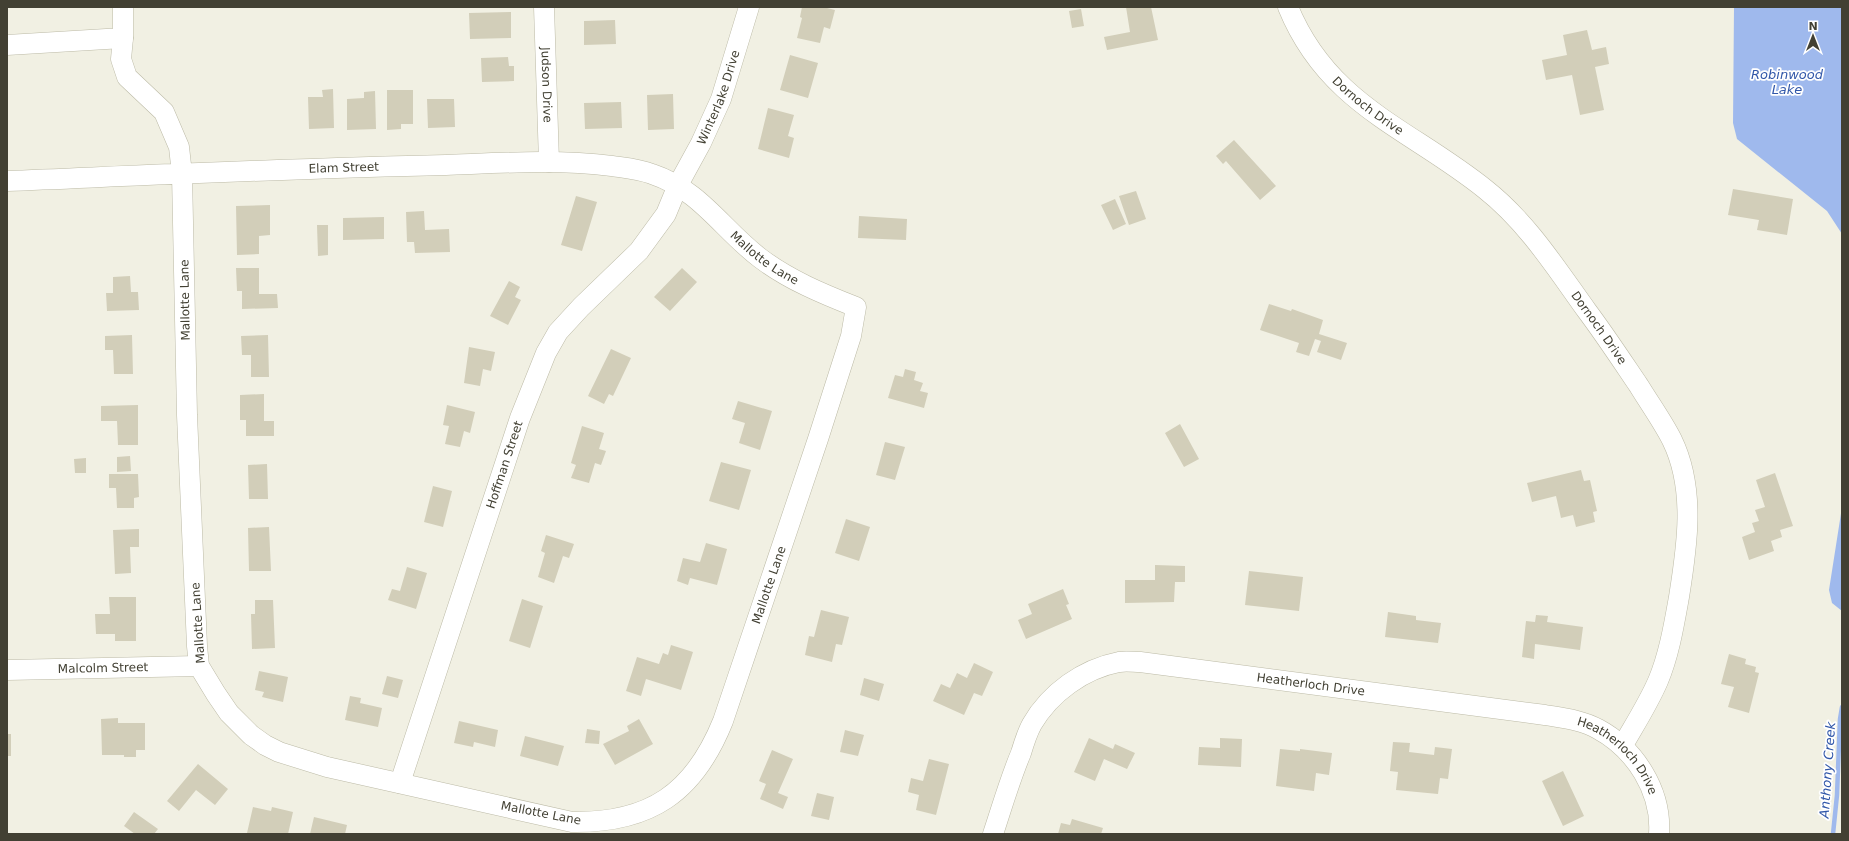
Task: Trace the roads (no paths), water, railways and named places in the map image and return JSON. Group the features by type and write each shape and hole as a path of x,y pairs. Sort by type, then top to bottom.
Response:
{"street":[{"name":"Mallotte Lane","path":"123,7 121,59 127,77 164,112 180,147 188,415 199,666 229,713 251,735 265,745 301,760 326,767 572,822 597,822 640,812 670,797 695,773 714,743 723,721 818,439 851,336 856,308 822,294 760,258 706,206 678,185"},
{"name":"Judson Drive","path":"544,7 549,162"},
{"name":"Winterlake Drive","path":"678,185 701,144 721,99 749,7"},
{"name":"Dornoch Drive","path":"1288,7 1302,37 1314,56 1344,89 1378,117 1471,178 1505,206 1521,222 1601,329 1673,441 1680,462 1684,484 1688,528 1676,617 1666,660 1658,680 1623,745"},
{"path":"7,45 123,38"},
{"name":"Elam Street","path":"7,181 182,174 585,162 638,169 678,185"},
{"name":"Hoffman Street","path":"400,783 520,418 544,359 563,327 581,307 639,251 666,214 678,185"},
{"name":"Heatherloch Drive","path":"993,834 1031,726 1043,708 1059,692 1077,678 1097,669 1120,662 1165,664 1545,714 1574,720 1598,729 1623,745 1641,769 1650,787 1656,806 1659,834"},
{"name":"Malcolm Street","path":"7,670 199,666"}],"water":[{"name":"Robinwood Lake","path":"1734,7 1842,7 1842,234 1827,211 1737,139 1733,123"},
{"path":"1842,507 1842,611 1832,603 1829,590"}],"waterway":[{"name":"Anthony Creek","path":"1833,834 1837,795 1840,719 1842,707"}]}
